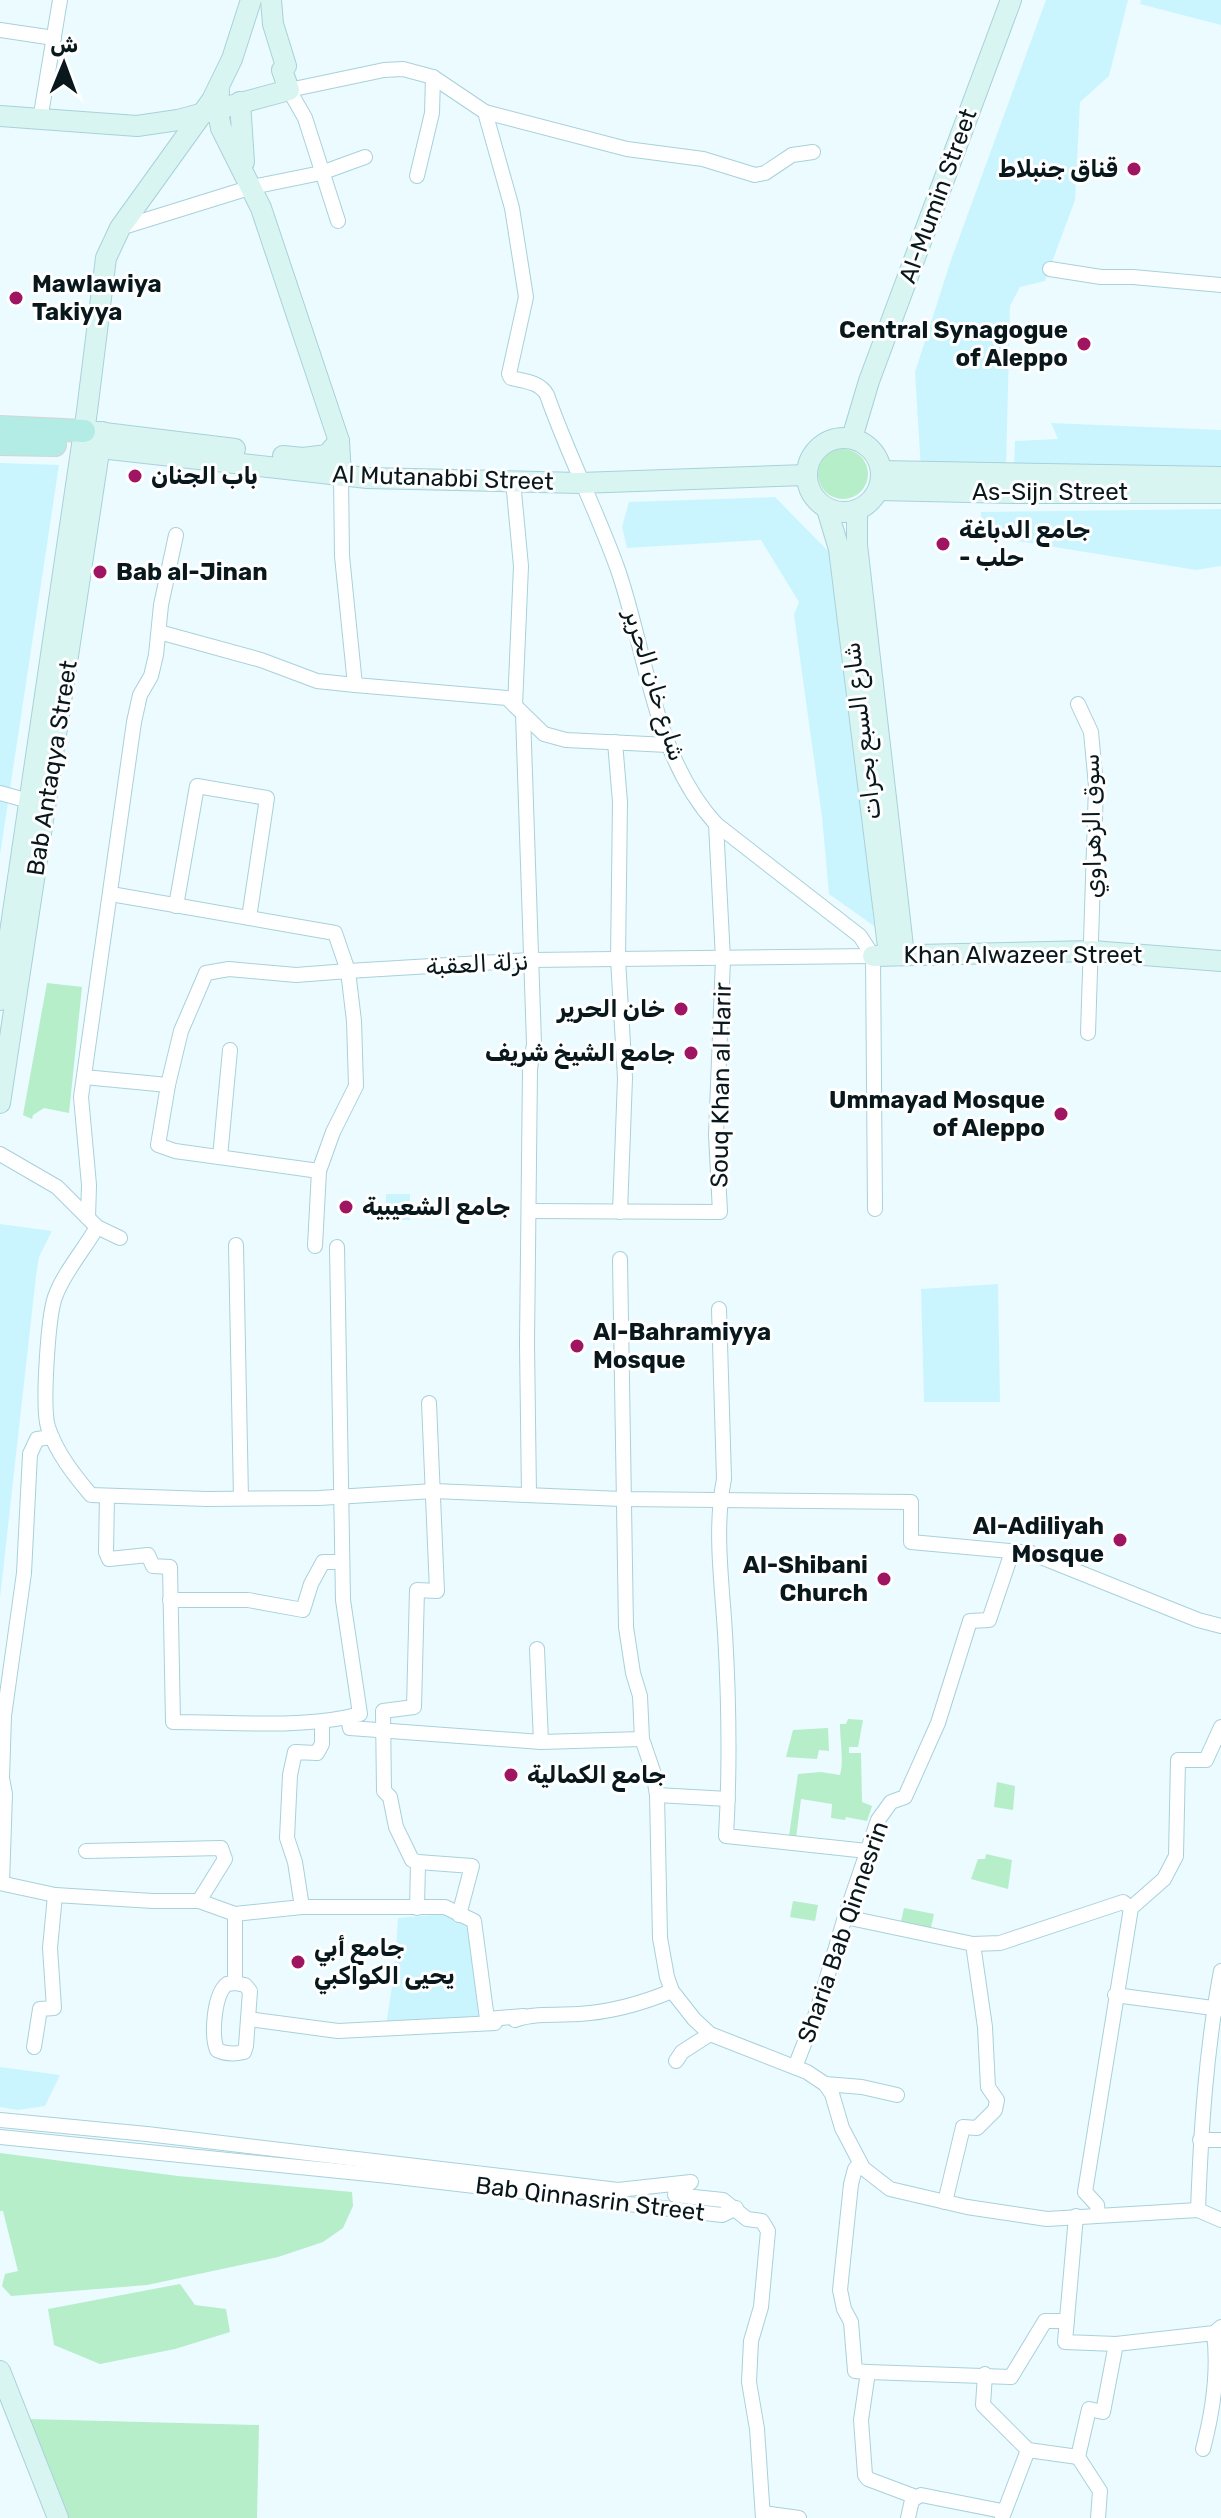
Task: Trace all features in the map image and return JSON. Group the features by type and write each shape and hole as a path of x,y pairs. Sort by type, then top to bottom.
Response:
{"main road":[{"path":"92,439 102,276 111,243 214,102 251,0"},
{"path":"0,116 137,126 178,120 214,102 240,102 289,90 282,70 286,66 273,24 271,0"},
{"name":"Al-Mumin Street","path":"852,438 875,367 1011,0"},
{"path":"214,102 221,128 249,181"},
{"path":"240,102 241,139 249,181 339,441 341,476"},
{"name":"Al Mutanabbi Street","path":"0,427 341,476 580,483 806,475"},
{"path":"841,437 852,438 861,441 875,454 880,480 870,502 857,510 837,512 827,509 810,491 806,475 812,454 820,445 841,437"},
{"path":"0,444 92,439 303,458 327,455 339,441"},
{"name":"Bab Antaqya Street","path":"0,1000 3,959 92,439"},
{"name":"Bab Antaqya Street","path":"0,1103 92,439"},
{"name":"As-Sijn Street","path":"880,480 1221,477"},
{"name":"As-Sijn Street","path":"880,480 1014,493 1221,493"},
{"name":"شارع السبع بحرات","path":"827,509 839,549 889,955"},
{"name":"شارع السبع بحرات","path":"857,510 857,545 889,955"},
{"name":"Khan Alwazeer Street","path":"889,955 1092,951 1221,961"},
{"path":"0,2371 58,2518"}],"street":[{"path":"40,120 60,0"},
{"path":"0,30 54,38"},
{"path":"338,221 301,107 289,90 384,70 411,70 433,77 485,112 627,149 703,159 755,175 765,173 792,155 813,152"},
{"path":"417,176 431,119 433,77"},
{"name":"شارع خان الحرير","path":"485,112 512,208 526,297 509,374 511,378 544,389 580,483 607,538 629,601 668,745 703,810 716,824 889,955"},
{"path":"120,228 249,181 321,173 365,157"},
{"path":"1050,269 1101,277 1221,285"},
{"path":"341,476 342,556 355,685"},
{"path":"513,481 521,566 519,710 529,833 534,1044 530,1069 529,1495"},
{"path":"176,535 161,605 151,676 140,695 134,722 81,1097 92,1223 55,1297 50,1322 47,1422 52,1437 76,1478 91,1495 241,1498 434,1491 622,1499 911,1502 911,1542 1031,1553 1198,1620 1221,1626"},
{"path":"159,632 261,660 317,681 507,698 544,734 566,740 668,745"},
{"name":"سوق الزهراوي","path":"1078,704 1091,732 1096,786 1088,1033"},
{"path":"529,1211 620,1212 625,1078 618,959 620,802 615,742"},
{"path":"176,906 197,786 267,798 249,918"},
{"path":"0,793 29,801"},
{"path":"716,824 723,959"},
{"path":"111,894 335,933 348,971 354,1021 356,1086 333,1132 319,1171 315,1246"},
{"path":"875,1209 889,955"},
{"name":"نزلة العقبة","path":"168,1085 181,1031 206,973 229,969 296,975 531,960 889,955"},
{"name":"Souq Khan al Harir","path":"620,1212 720,1212 716,1135 723,959"},
{"path":"220,1157 230,1050"},
{"path":"84,1077 168,1085 158,1145 175,1151 319,1171"},
{"path":"0,1154 57,1187 92,1223 120,1238"},
{"path":"236,1245 241,1498"},
{"path":"337,1247 342,1562 354,1716 350,1728 541,1742 642,1739"},
{"path":"620,1259 626,1627 640,1696 642,1739 657,1795 660,1938 672,1991 710,2034 807,2072 825,2084 832,2094 842,2128 863,2168 890,2189 945,2202 1047,2219 1198,2210 1221,2220"},
{"path":"719,1309 724,1479 720,1501 730,1769 726,1836 867,1851"},
{"path":"107,1496 106,1552 109,1559 148,1555 153,1566 170,1567 173,1722 322,1722 414,1707 417,1590 437,1591 429,1403"},
{"path":"52,1437 37,1439 30,1454 24,1573 4,1716 2,1778 5,1794 1,1883 55,1895 199,1901 235,1914 302,1907 445,1907 474,1921 487,2019 580,2014 650,2001 672,1991"},
{"name":"Sharia Bab Qinnesrin","path":"795,2067 817,2011 878,1820 891,1802 905,1797 938,1723 970,1621 989,1620 1012,1552"},
{"path":"170,1600 248,1600 303,1610 311,1584 323,1562 342,1562"},
{"path":"537,1649 541,1742"},
{"path":"383,1711 384,1791 390,1797 396,1827 412,1860 472,1866 459,1915"},
{"path":"302,1907 295,1862 287,1838 290,1775 295,1752 317,1753 322,1744 322,1722"},
{"path":"1098,2215 1097,2205 1085,2192 1131,1908 1164,1879 1176,1856 1178,1760 1206,1760 1221,1727"},
{"path":"657,1795 728,1799"},
{"path":"86,1851 221,1848 225,1859 199,1901"},
{"path":"417,1908 418,1862"},
{"path":"34,2047 40,2009 54,2008 50,1948 55,1895"},
{"path":"845,1917 973,1944 1000,1943 1123,1902 1131,1908"},
{"path":"235,1914 235,1983"},
{"path":"945,2202 963,2127 977,2128 995,2110 997,2100 988,2087 985,2027 973,1944"},
{"path":"1198,2210 1200,2140 1221,1971"},
{"path":"235,1983 245,1985 250,1991 244,2052 217,2050 214,2042 219,1993 223,1986 235,1983"},
{"path":"1115,1995 1218,2008"},
{"path":"248,2019 338,2031 459,2026 513,2021 524,2016"},
{"path":"676,2061 682,2052 710,2034"},
{"path":"825,2084 862,2087 897,2095"},
{"name":"Bab Qinnasrin Street","path":"0,2120 177,2137 618,2190 691,2182 675,2195 723,2200 736,2208"},
{"name":"Bab Qinnasrin Street","path":"0,2137 722,2215 736,2208"},
{"path":"1200,2140 1221,2140"},
{"path":"860,2163 851,2184 840,2290 851,2322 855,2371 1011,2377 1045,2321 1067,2321"},
{"path":"736,2208 747,2219 762,2221 768,2231 761,2307 751,2341 749,2382 757,2429 763,2516 799,2518"},
{"path":"1076,2216 1065,2342 1116,2344 1217,2330 1214,2408 1203,2449"},
{"path":"1098,2518 1100,2491 1078,2457 1089,2409 1103,2412 1116,2344"},
{"path":"868,2372 861,2420 865,2475 868,2479 916,2497 921,2495 1002,2515 1028,2450"},
{"path":"985,2374 983,2405 1028,2450 1078,2457"},
{"path":"908,2518 916,2497"}],"shaded area":[{"path":"1046,0 1128,0 1109,76 1080,102 1075,200 1045,281 1020,287 1010,306 1006,469 921,470 915,372 951,260"},
{"path":"1141,0 1221,0 1221,25 1140,4"},
{"path":"1051,423 1221,430 1221,478 1014,469 1015,441 1058,439"},
{"path":"0,463 59,465 0,855"},
{"path":"775,497 837,560 874,926 829,894 822,817 794,615 799,602 761,540 627,548 622,527 629,502"},
{"path":"1221,509 1221,566 1196,570 981,535 981,512"},
{"path":"386,1194 410,1194 410,1220 386,1220"},
{"path":"0,1224 52,1231 39,1257 36,1276 0,1598"},
{"path":"998,1284 1000,1402 924,1402 921,1289"},
{"path":"443,1914 457,1917 475,1928 483,2018 386,2025 395,1967 398,1918"},
{"path":"0,2067 60,2075 45,2106 18,2110 0,2107"}],"green space":[{"path":"843,449 860,457 868,474 860,491 843,499 826,491 818,474 826,457"},
{"path":"47,983 82,987 69,1113 44,1108 32,1119 23,1115"},
{"path":"848,1719 863,1720 858,1747 849,1747 849,1753 861,1753 862,1802 872,1806 867,1821 831,1818 832,1804 801,1799 796,1838 789,1836 798,1774 821,1772 840,1775 840,1724 846,1724"},
{"path":"828,1728 829,1751 819,1750 817,1759 786,1757 793,1730"},
{"path":"997,1782 1015,1786 1013,1810 994,1807"},
{"path":"986,1854 1012,1860 1008,1889 971,1879 978,1859 985,1859"},
{"path":"793,1901 818,1905 815,1921 790,1917"},
{"path":"904,1908 934,1914 930,1932 900,1926"},
{"path":"0,2153 178,2176 352,2192 353,2206 343,2228 323,2242 278,2257 147,2285 11,2296 2,2286 5,2274 18,2271 3,2211 0,2211"},
{"path":"180,2284 195,2305 226,2309 230,2332 175,2349 100,2364 54,2345 48,2309"},
{"path":"28,2419 259,2425 257,2518 69,2518"}],"place":[{"name":"قناق جنبلاط","path":"1134,169"},
{"name":"Mawlawiya Takiyya","path":"16,298"},
{"name":"Central Synagogue of Aleppo","path":"1084,344"},
{"name":"باب الجنان","path":"135,476"},
{"name":"جامع الدباغة - حلب","path":"943,544"},
{"name":"Bab al-Jinan","path":"100,572"},
{"name":"خان الحرير","path":"681,1009"},
{"name":"جامع الشيخ شريف","path":"691,1053"},
{"name":"Ummayad Mosque of Aleppo","path":"1061,1114"},
{"name":"جامع الشعيبية","path":"346,1207"},
{"name":"Al-Bahramiyya Mosque","path":"577,1346"},
{"name":"Al-Adiliyah Mosque","path":"1120,1540"},
{"name":"Al-Shibani Church","path":"884,1579"},
{"name":"جامع الكمالية","path":"511,1775"},
{"name":"جامع أبي يحيى الكواكبي","path":"298,1962"}]}
